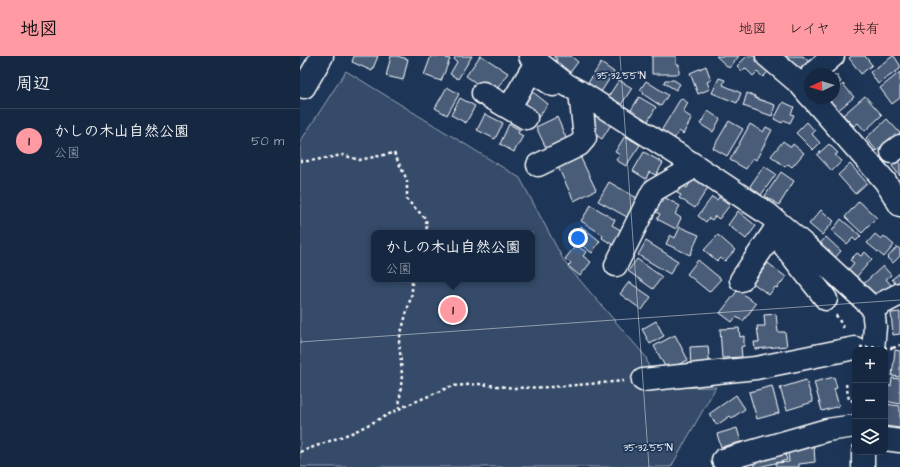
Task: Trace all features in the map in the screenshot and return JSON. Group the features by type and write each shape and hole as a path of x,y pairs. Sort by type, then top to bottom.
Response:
{"street":[{"path":"304,88 322,56"},
{"path":"530,56 573,88 696,166 768,214 807,246 873,308 875,327 864,347"},
{"path":"766,56 804,82"},
{"path":"823,68 833,56"},
{"path":"484,93 517,113 531,71 563,91 573,88"},
{"path":"538,165 579,145 585,138 573,88"},
{"path":"824,104 885,182 900,205"},
{"path":"616,265 653,191 696,166"},
{"path":"741,280 779,224"},
{"path":"779,224 785,247 830,306"},
{"path":"873,308 900,294"},
{"path":"643,380 756,368 852,349"},
{"path":"723,460 827,430 852,426"},
{"path":"888,439 900,441"},
{"path":"863,455 863,467"}],"path":[{"path":"300,161 310,161 343,155 360,160 394,153 407,180 407,200 426,219 427,230"},
{"path":"399,409 402,375 399,340 412,293 412,282"},
{"path":"830,306 864,347"},
{"path":"864,347 900,345"},
{"path":"300,452 354,432 399,409 452,386 478,384 515,388 552,387 612,381"},
{"path":"846,384 849,400 852,400"}],"shaded area":[{"path":"346,71 520,178 565,263 646,357 654,388 716,387 671,467 300,467 300,142"}],"building":[{"path":"354,56 378,56 372,71 352,62"},
{"path":"391,56 408,59 403,80 386,76"},
{"path":"431,56 447,56 446,58 450,59 441,81 424,75"},
{"path":"456,56 472,56 458,79 450,74 457,62 454,59"},
{"path":"480,56 508,73 497,89 491,84 486,90 466,76"},
{"path":"554,56 571,56 578,62 569,74 555,63 557,59"},
{"path":"652,56 676,56 676,64 679,64 679,74 652,74"},
{"path":"716,56 739,56 729,68"},
{"path":"747,56 755,56 770,70 763,77 757,72 753,76 745,68 742,71 737,66"},
{"path":"786,56 803,56 811,64 807,68 804,68 804,70 797,71 785,58"},
{"path":"851,56 865,56 872,65 861,74 849,58"},
{"path":"893,56 900,65 900,69 878,84 870,72"},
{"path":"601,63 614,72 599,95 586,86"},
{"path":"706,66 711,80 707,82 710,89 698,94 690,73"},
{"path":"900,72 900,98 892,104 880,88"},
{"path":"719,78 725,80 723,85 741,93 737,103 712,93"},
{"path":"619,80 632,88 619,108 606,100"},
{"path":"665,80 674,80 680,84 676,90 664,83"},
{"path":"646,81 668,95 661,106 643,94 644,92 640,90"},
{"path":"843,84 854,97 835,113 828,104 840,104 840,87"},
{"path":"447,87 459,94 447,115 435,108"},
{"path":"533,92 548,104 537,119 527,111 530,107 525,103"},
{"path":"747,93 755,96 755,98 775,105 772,116 743,106"},
{"path":"865,96 882,115 865,131 858,123 854,126 843,115"},
{"path":"639,97 656,107 647,123 630,112"},
{"path":"460,98 475,106 466,123 451,115"},
{"path":"681,98 688,103 683,112 692,118 683,134 679,131 674,139 661,131"},
{"path":"783,102 794,107 791,114 794,115 790,123 784,120 782,123 774,119"},
{"path":"708,111 720,119 713,132 700,124"},
{"path":"595,112 612,123 602,139 593,133 596,128 591,125 591,119"},
{"path":"485,114 503,123 495,139 477,130"},
{"path":"557,117 567,140 547,150 536,127"},
{"path":"887,119 900,133 889,144 887,141 877,151 866,138"},
{"path":"729,121 743,129 727,156 713,148"},
{"path":"807,122 815,131 812,134 820,143 813,150 796,133"},
{"path":"509,124 520,130 518,133 523,136 514,152 500,144"},
{"path":"750,124 763,132 766,127 772,130 756,160 753,158 746,169 730,160"},
{"path":"625,136 640,145 626,166 616,160 620,155 615,152"},
{"path":"783,141 791,147 793,144 804,153 792,167 788,164 785,167 771,156"},
{"path":"829,144 838,153 835,155 842,161 832,171 817,155"},
{"path":"644,152 663,163 656,175 649,172 646,179 633,171"},
{"path":"579,154 596,190 574,201 557,165"},
{"path":"900,160 900,176 892,166"},
{"path":"850,164 867,183 855,194 838,175"},
{"path":"764,166 776,174 761,195 750,186"},
{"path":"781,172 794,181 779,205 765,196"},
{"path":"694,176 709,186 695,208 679,198 681,195 677,193 682,185 687,188"},
{"path":"609,182 637,198 627,217 598,201"},
{"path":"664,197 680,206 675,214 681,218 676,229 657,219 660,214 656,212"},
{"path":"712,197 717,200 719,197 730,205 719,219 715,216 712,220 709,218 706,222 698,216"},
{"path":"859,201 877,218 862,233 845,217"},
{"path":"591,205 615,220 612,225 624,232 615,246 602,238 603,235 581,221"},
{"path":"821,210 834,221 822,235 809,224"},
{"path":"738,211 756,226 746,239 728,225"},
{"path":"841,219 861,236 856,241 853,238 847,244 832,231"},
{"path":"581,226 600,241 592,253 572,238"},
{"path":"680,227 699,235 690,255 666,244 670,235 675,238"},
{"path":"875,234 881,239 884,236 894,245 884,257 867,243"},
{"path":"718,235 735,250 725,261 720,258 717,261 704,250"},
{"path":"826,237 841,251 833,260 817,247"},
{"path":"646,241 678,261 670,274 638,255"},
{"path":"576,245 586,252 583,256 591,262 580,276 568,266 571,263 565,259"},
{"path":"897,247 900,249 900,256 893,263 887,258"},
{"path":"865,252 872,259 853,281 845,274 854,263 850,260 857,253 861,256"},
{"path":"637,259 662,277 653,289 628,271"},
{"path":"698,260 721,279 709,292 687,274"},
{"path":"768,263 786,277 769,295 753,283"},
{"path":"883,266 891,275 886,279 891,285 874,300 861,286"},
{"path":"900,273 900,286 898,287 892,279"},
{"path":"629,282 651,297 642,310 620,294"},
{"path":"738,290 756,304 743,321 736,317 732,322 720,313"},
{"path":"900,312 900,334 893,335 891,313"},
{"path":"776,314 778,332 785,332 787,346 755,349 754,342 759,342 757,326 765,326 764,315"},
{"path":"656,321 664,336 650,344 642,329"},
{"path":"739,328 740,337 744,336 744,346 741,347 742,357 722,358 720,329"},
{"path":"675,335 688,360 667,370 654,346"},
{"path":"708,346 710,368 691,369 690,347"},
{"path":"895,350 900,351 900,377 892,376"},
{"path":"834,377 837,388 834,389 839,406 822,411 814,382"},
{"path":"892,378 900,379 900,404 888,402 888,386 891,386"},
{"path":"806,380 813,402 787,410 780,388"},
{"path":"772,386 779,413 757,419 749,392"},
{"path":"736,395 745,409 732,418 730,416 717,425 709,414"},
{"path":"888,404 900,406 900,428 888,426"},
{"path":"737,428 741,442 721,447 717,434"},
{"path":"814,447 815,462 799,464 799,467 776,467 776,463 789,462 788,452 797,451 797,448"},
{"path":"785,453 787,460 755,467 753,461"}],"place":[{"name":"かしの木山自然公園","path":"453,310"}]}
